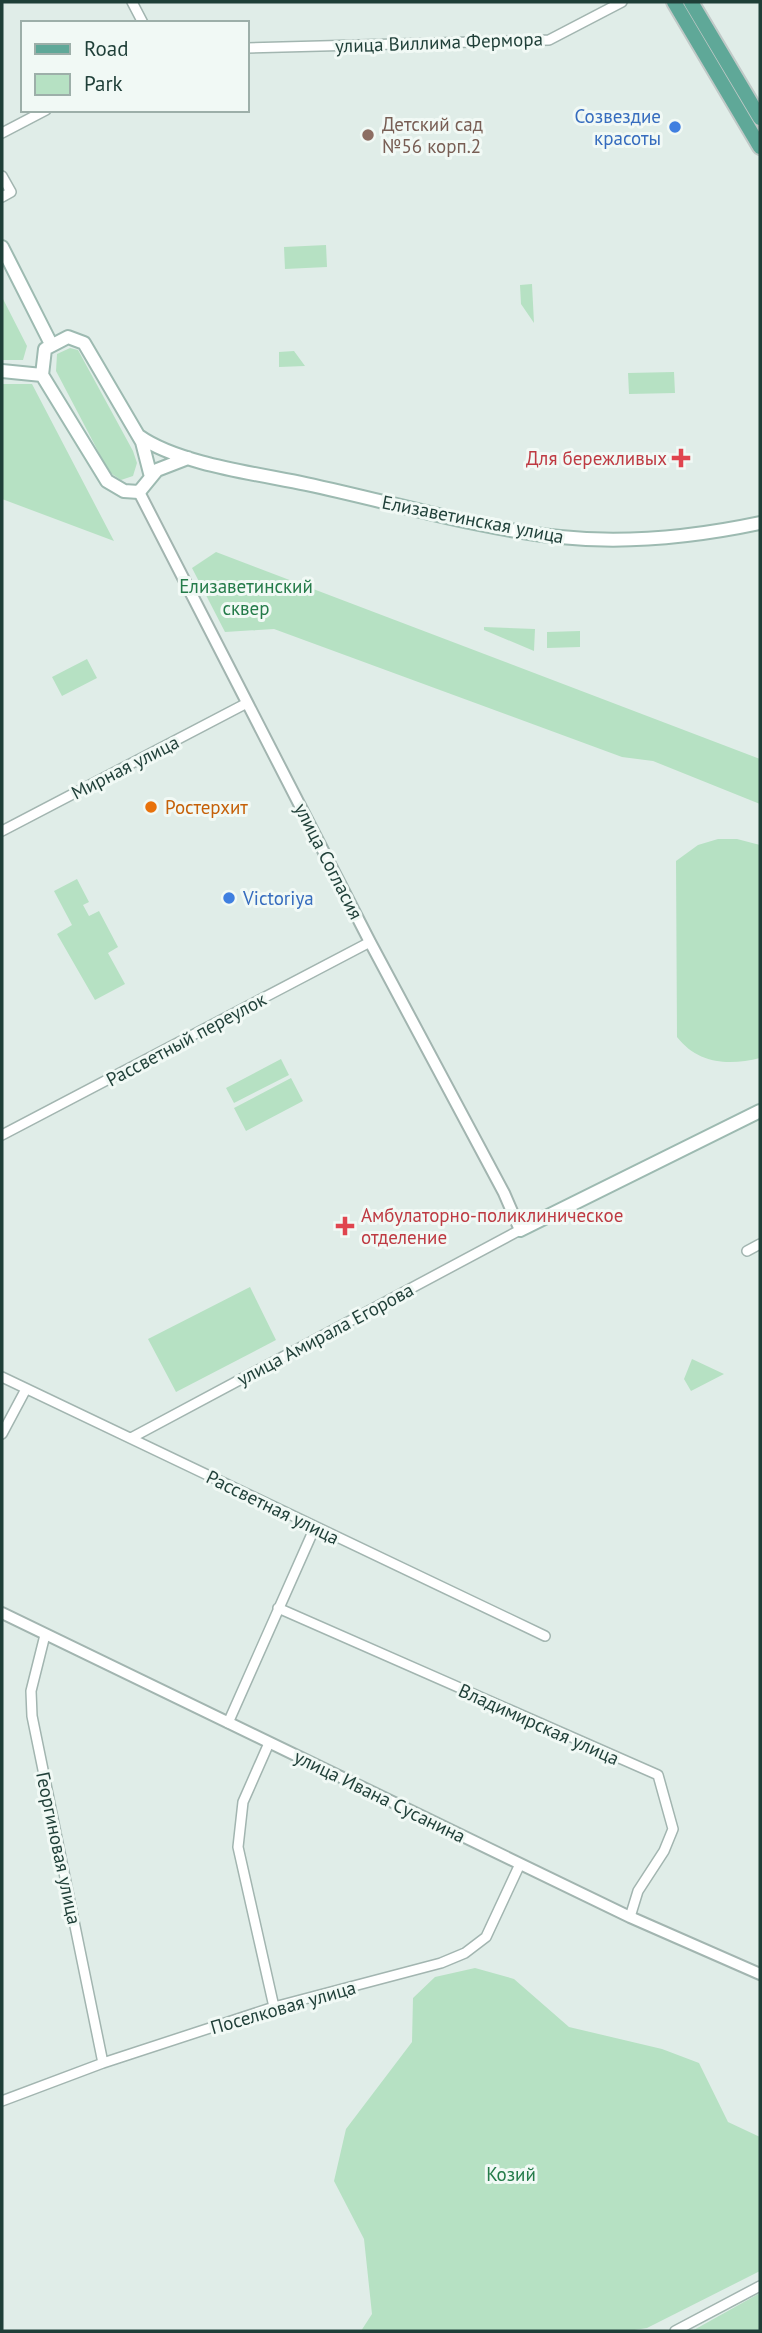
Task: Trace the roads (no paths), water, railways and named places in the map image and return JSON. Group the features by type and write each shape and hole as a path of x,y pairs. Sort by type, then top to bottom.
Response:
{"main road":[{"path":"674,2 760,147"},
{"path":"691,2 760,118"},
{"path":"2,247 51,344"},
{"path":"151,477 139,436 84,343 68,337 51,344 45,349 42,375 107,481 124,491 139,492 151,477 170,463 189,458"},
{"path":"2,371 42,375"},
{"name":"Елизаветинская улица","path":"139,436 189,458 489,525 561,537 648,539 705,534 760,523"},
{"path":"520,1230 760,1111"}],"street":[{"path":"132,2 142,21"},
{"name":"улица Виллима Фермора","path":"248,48 549,40 622,2"},
{"path":"2,133 42,112"},
{"path":"2,176 10,192 2,197"},
{"name":"улица Согласия","path":"139,492 370,942 453,1094 520,1230"},
{"name":"Мирная улица","path":"2,831 247,703"},
{"name":"Рассветный переулок","path":"2,1135 370,942"},
{"name":"улица Амирала Егорова","path":"131,1438 520,1230"},
{"path":"747,1251 760,1244"},
{"name":"Рассветная улица","path":"2,1377 545,1636"},
{"path":"2,1434 26,1389"},
{"path":"228,1723 315,1527"},
{"name":"Владимирская улица","path":"278,1608 657,1774 673,1829 664,1851 638,1891 630,1917"},
{"name":"улица Ивана Сусанина","path":"2,1614 630,1917 760,1974"},
{"name":"Георгиновая улица","path":"45,1634 31,1691 32,1716 103,2063"},
{"path":"269,1743 243,1802 238,1847 274,2007"},
{"name":"Поселковая улица","path":"2,2101 103,2063 274,2007 440,1963 465,1953 486,1937 520,1864"},
{"path":"675,2331 760,2286"}],"place":[{"name":"Созвездие красоты","path":"675,127"},
{"name":"Детский сад №56 корп.2","path":"368,135"},
{"name":"Для бережливых","path":"681,458"},
{"name":"Ростерхит","path":"151,807"},
{"name":"Victoriya","path":"229,898"},
{"name":"Амбулаторно-поликлиническое отделение","path":"345,1226"}],"park label":[{"name":"Елизаветинский сквер","path":"246,597"},
{"name":"Козий","path":"511,2174"}]}
